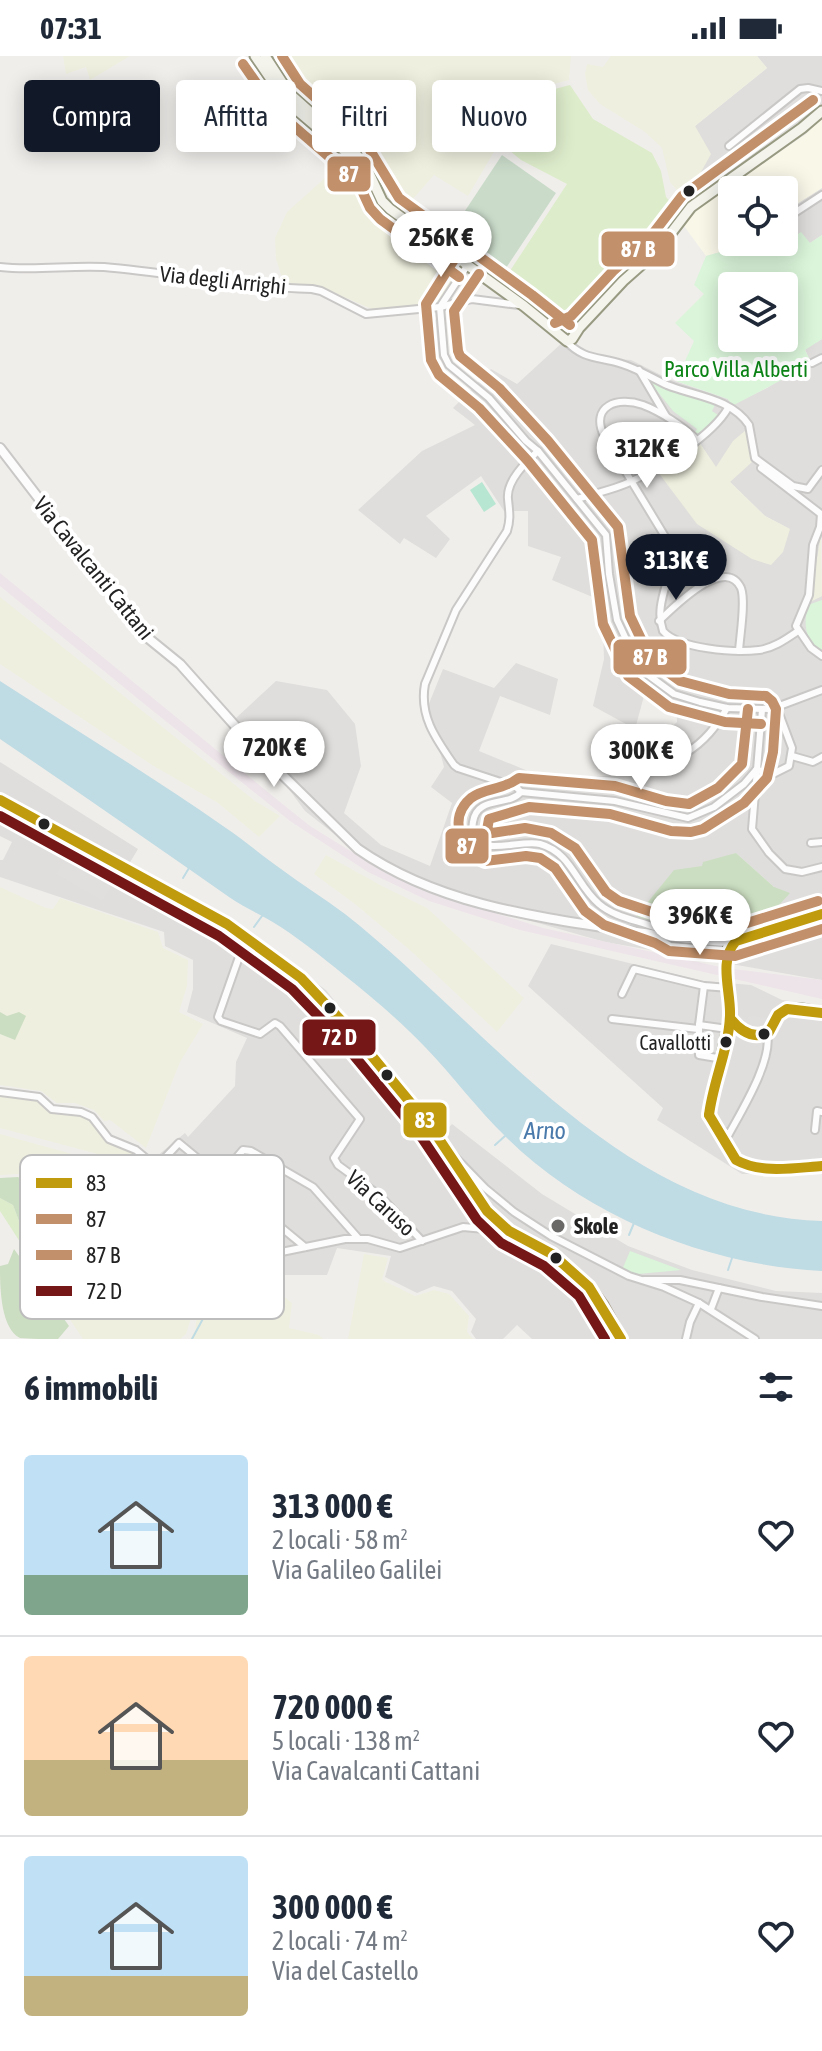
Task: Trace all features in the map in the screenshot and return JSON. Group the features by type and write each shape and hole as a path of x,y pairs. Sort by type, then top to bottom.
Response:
{"main road":[{"path":"255,56 285,100 369,173"},
{"path":"265,56 289,93 354,151 382,201 390,209 524,306 564,339 658,250 691,207 822,111"},
{"path":"0,800 227,924 301,978 425,1121 487,1211 509,1231 544,1248 589,1287 621,1339"},
{"path":"727,965 727,951 733,942 822,914"},
{"path":"728,984 730,1018 709,1115 736,1160 746,1166 822,1166"},
{"path":"730,1018 742,1031 759,1035 767,1033 776,1018 789,1008 822,1013"}],"street":[{"path":"729,146 800,89 822,91"},
{"path":"798,211 822,195"},
{"name":"Via degli Arrighi","path":"0,267 90,266 243,286 312,289 366,314 440,307 472,299 524,306"},
{"path":"467,266 440,307 442,345 449,365 489,398 538,451 608,540 609,574 617,620 640,669 674,694 727,708 771,709 822,690"},
{"path":"564,339 580,353 638,369 668,386 709,396 746,419 755,458 793,486 805,490 812,486 822,470"},
{"path":"812,363 822,358"},
{"path":"638,369 667,419"},
{"path":"697,440 641,404 613,404 604,408 599,416 598,424 672,548 659,621 663,631 675,641 739,651 761,650 798,631"},
{"path":"577,499 631,482 697,440 721,420 728,408"},
{"name":"Via Cavalcanti Cattani","path":"0,448 133,621 202,686 254,747 367,855 412,879 487,906 537,918 671,937 733,942"},
{"path":"538,451 526,462 509,488 507,496 511,519 507,531 456,610 425,684 424,714 454,765 516,787 521,792 615,801 688,818 714,807 744,784 756,770"},
{"path":"759,462 766,474 822,514 813,545 809,595 798,618 798,631 822,656"},
{"path":"659,621 711,579 724,576 735,580 741,589 742,599 739,651"},
{"path":"686,753 703,742 718,725 727,708"},
{"path":"756,770 775,773 788,769 792,756 790,740 771,709"},
{"path":"771,709 756,770 752,829 785,869 802,872 822,867"},
{"path":"792,756 813,762 822,757"},
{"path":"521,792 520,796 478,809 472,824 476,839 489,848 526,842 545,845 565,858 596,902 612,914 662,930 671,937"},
{"path":"811,843 822,842"},
{"name":"Via Caruso","path":"246,937 218,1017 221,1021 260,1034 275,1023 280,1026 358,1114 358,1124 337,1150 334,1158 338,1165 379,1195 422,1241"},
{"path":"622,994 634,969 704,986 728,984"},
{"path":"704,986 698,1027 699,1055 723,1059"},
{"path":"612,1019 742,1031"},
{"path":"717,1129 729,1134 747,1101 762,1064 769,1038 767,1033"},
{"path":"0,1092 39,1097 52,1109 85,1113 101,1125 109,1139 141,1155"},
{"path":"815,1130 817,1111 822,1112"},
{"path":"168,1155 179,1143 194,1155"},
{"path":"444,1147 514,1212 563,1243 638,1280 664,1287 699,1303 755,1339"},
{"path":"239,1155 243,1150 258,1155"},
{"path":"284,1170 313,1187 358,1238"},
{"path":"284,1251 358,1238 375,1240 393,1248 463,1227 509,1231"},
{"path":"284,1229 305,1247"},
{"path":"638,1280 680,1280 822,1306"},
{"path":"711,1309 719,1288"},
{"path":"686,1339 699,1303"}],"shaded area":[{"path":"757,56 822,56 822,118 806,134 744,176 718,176 717,194 701,172 695,126 767,68"},
{"path":"822,118 822,188 798,203 798,176 745,176 806,134"},
{"path":"822,188 822,235 810,243 798,242 798,203"},
{"path":"718,194 718,253 706,256 684,226 694,211"},
{"path":"427,312 434,315 434,320 439,319 443,360 429,359 424,315"},
{"path":"822,339 822,534 811,601 822,596 822,980 605,942 485,908 419,886 370,862 305,811 236,718 276,681 327,690 355,724 361,766 344,813 381,845 430,866 452,803 431,787 444,767 428,706 443,669 494,688 516,663 558,679 550,715 500,696 479,751 528,771 572,777 630,775 634,761 677,722 676,703 647,685 635,729 593,706 604,659 602,601 552,580 561,557 528,546 528,511 504,511 481,476 426,516 450,539 436,558 404,538 400,544 358,510 422,451 475,425 453,408 491,369 517,384 563,342 583,357 631,360 669,379 728,399 732,405 810,361 805,349","holes":["699,442 716,468 765,516 790,529 659,472","736,853 774,887 720,901 684,906 703,866"]},
{"path":"0,573 310,826 386,873 438,895 543,928 725,968 822,980 822,999 520,930 429,901 368,872 290,821 137,698 0,586"},
{"path":"0,762 138,849 129,864 229,919 326,990 441,1136 452,1124 542,1194 628,1246 692,1270 776,1291 822,1293 822,1339 532,1339 517,1325 503,1339 476,1339 471,1332 476,1319 452,1291 434,1286 417,1293 385,1277 391,1256 337,1248 327,1275 284,1275 284,1155 158,1155 185,1133 188,1137 235,1086 236,1062 247,1038 187,1012 193,989 193,960 165,946 164,932 0,877 0,860 3,860 12,842 0,836"},
{"path":"64,860 111,886 103,901 56,874"},
{"path":"551,944 703,981 751,985 782,1000 822,1005 822,1174 742,1174 657,1120 663,1108 528,986"},
{"path":"741,1015 746,1020 750,1015 773,1020 765,1030 739,1027 734,1020"},
{"path":"702,1028 724,1031 720,1055 699,1052"},
{"path":"673,1283 711,1289 709,1301 670,1289"}],"green space":[{"path":"63,56 130,56 90,80 86,67 66,74"},
{"path":"274,56 571,56 569,80 556,83 556,80 432,80 432,152 494,152 468,196 434,175 405,208 392,197 364,152 416,152 416,80 312,80 312,100 296,86 296,80 290,80"},
{"path":"611,56 757,56 767,68 695,126 711,154 701,172 710,185 686,201 670,182 662,148 645,132 600,104 588,90 587,64 603,67"},
{"path":"570,85 593,119 652,153 661,171 666,197 683,215 563,332 502,283 567,184 511,152 556,152 556,89"},
{"path":"502,155 556,193 498,280 443,244"},
{"path":"345,160 364,173 386,211 461,269 439,303 374,310 319,286 284,284 276,259 275,238 287,212"},
{"name":"Parco Villa Alberti","path":"801,232 810,243 822,235 822,339 805,350 812,364 732,406 728,399 676,381 694,341 675,323 704,294 694,285 706,256 718,253 718,256 798,256 798,234"},
{"path":"646,377 715,405 712,411 721,417 700,435 695,432 697,429 673,411"},
{"path":"746,430 752,462 730,482 765,516 790,529 783,552 771,565 752,559 697,524 658,472 699,442 716,467 733,441"},
{"path":"482,482 496,504 484,512 470,490"},
{"path":"821,534 822,596 810,602"},
{"path":"0,597 255,801 280,816 259,837 218,803 152,765 0,664"},
{"path":"822,600 822,654 809,637 806,619 808,605"},
{"path":"736,853 774,887 790,893 759,923 749,929 730,929 723,920 719,901 684,906 682,926 666,927 634,919 674,870 702,866 703,862"},
{"path":"326,855 427,908 524,998 497,1032 411,951 314,874"},
{"path":"0,887 46,908 53,909 60,898 158,932 163,948 188,960 187,986 179,1012 203,1024 180,1062 146,1148 110,1120 104,1121 94,1110 75,1103 57,1103 41,1091 0,1085 0,1034 15,1040 6,1016 0,1012"},
{"path":"0,1012 7,1016 19,1012 26,1016 15,1040 0,1034"},
{"path":"0,1096 40,1101 50,1113 78,1115 89,1120 114,1146 135,1155 101,1155 0,1128"},
{"path":"0,1134 75,1155 20,1155 20,1175 0,1175"},
{"path":"0,1178 20,1178 20,1242 19,1221 13,1205 0,1198"},
{"path":"0,1198 13,1205 19,1221 20,1242 0,1211"},
{"path":"14,1249 20,1257 20,1319 64,1319 69,1326 58,1339 20,1338 13,1333 2,1305 0,1284 0,1266 8,1264"},
{"path":"630,1251 681,1270 638,1274 622,1270"},
{"path":"364,1254 388,1258 382,1280 415,1296 434,1290 449,1294 469,1316 467,1332 473,1339 348,1339"},
{"path":"284,1297 292,1303 289,1328 319,1335 323,1339 190,1339 196,1319 284,1319"},
{"path":"70,1319 191,1319 186,1334 180,1339 83,1339"}],"water":[{"name":"Arno","path":"0,681 195,807 345,914 562,1108 621,1151 683,1187 750,1211 822,1221 822,1271 736,1259 652,1232 574,1191 538,1166 485,1115 415,1037 317,954 0,739"}],"waterway":[{"path":"183,878 189,868"},
{"path":"254,927 262,916"},
{"path":"495,1145 505,1136"},
{"path":"629,1235 634,1223"},
{"path":"728,1270 732,1258"},
{"path":"192,1339 203,1319"}],"transit line":[{"path":"282,56 300,84 365,142 399,198 570,325"},
{"name":"87","path":"243,64 275,110 358,182 370,208 380,219 459,277"},
{"path":"555,323 571,316 613,271 648,240 682,196 813,100"},
{"name":"87","path":"455,258 426,304 431,360 439,375 479,408 528,461 592,540 603,624 628,676 669,707 725,722 761,724"},
{"path":"479,274 454,311 460,356 499,388 548,441 618,527 630,616 651,660 680,681 729,694 766,696 776,709 773,752 767,778 744,803 703,829 671,831 610,814 529,807 489,819 487,830 492,833 525,828 551,833 575,848 606,892 619,901 676,923 731,928 818,901"},
{"name":"87","path":"748,709 742,764 718,788 689,804 666,801 615,786 519,778 471,798 460,815 460,833 469,849 485,861 526,856 540,858 555,868 585,911 604,925 669,951 735,956 822,929"},
{"name":"83","path":"0,800 227,924 301,978 352,1032 433,1130 487,1211 509,1231 552,1254 589,1287 621,1339"},
{"path":"0,816 219,936 292,989 342,1041 422,1138 477,1220 501,1243 544,1266 579,1296 605,1339"},
{"name":"83","path":"709,1115 729,1028 726,967 731,949 736,941 822,914"},
{"name":"83","path":"730,1018 738,1027 758,1035 769,1032 778,1015 787,1009 822,1013"},
{"name":"83","path":"709,1115 736,1160 767,1169 822,1166"}],"place":[{"name":"Cavallotti","path":"726,1042"},
{"name":"Skole","path":"558,1226"}]}
